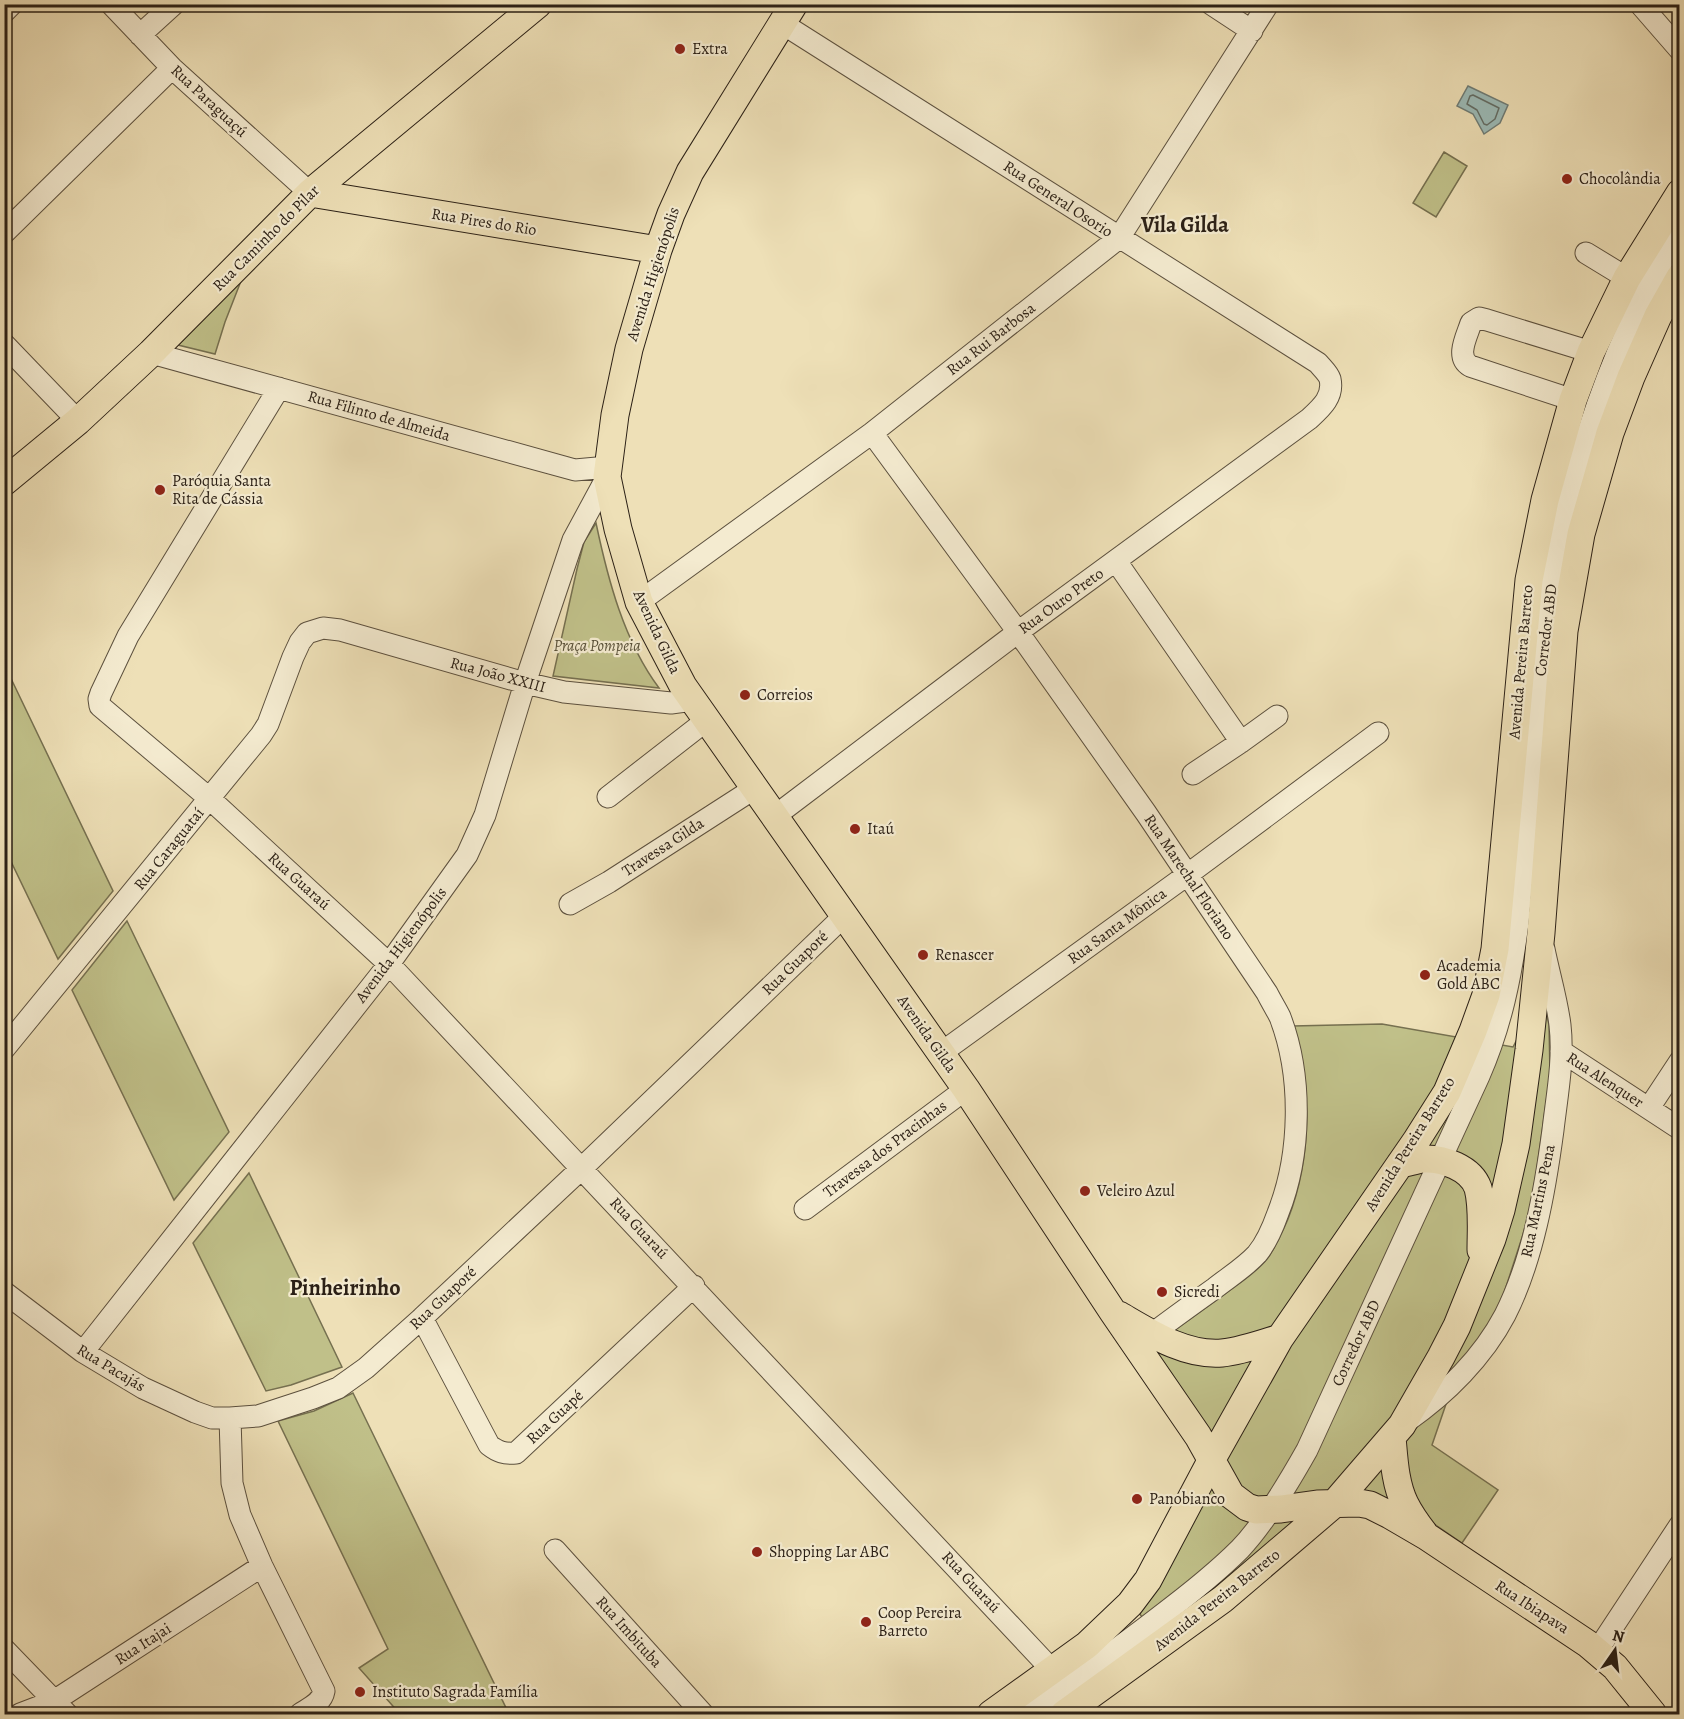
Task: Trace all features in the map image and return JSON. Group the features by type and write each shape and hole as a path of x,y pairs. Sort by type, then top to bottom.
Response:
{"main road":[{"name":"Rua Caminho do Pilar","path":"4,482 78,421 151,353 310,193 538,4"},
{"name":"Avenida Higienópolis","path":"608,472 615,415 629,349 671,214 690,172 789,14"},
{"name":"Rua Pires do Rio","path":"310,193 658,250"},
{"name":"Avenida Pereira Barreto","path":"992,1714 1087,1645 1130,1604 1148,1580 1280,1338 1447,1092 1486,995 1494,948 1529,580 1545,500 1573,400 1619,273 1680,193"},
{"name":"Avenida Pereira Barreto","path":"1064,1714 1223,1599 1333,1505 1397,1431 1457,1326 1482,1266 1501,1210 1514,1155 1529,1050 1541,933 1564,631 1581,534 1610,433 1631,377 1680,277"},
{"name":"Avenida Gilda","path":"608,472 618,529 639,602 682,686 966,1089 1198,1436 1212,1459 1224,1486 1231,1495 1247,1507 1256,1510 1317,1504 1333,1505"},
{"path":"1400,1164 1423,1159 1441,1161 1455,1165 1471,1176 1478,1187 1480,1201 1482,1266"},
{"path":"1113,1312 1178,1346 1199,1351 1220,1353 1280,1338"},
{"name":"Rua Ibiapava","path":"1397,1431 1395,1465 1399,1487 1405,1504 1426,1536"},
{"name":"Rua Ibiapava","path":"1333,1505 1346,1502 1370,1505 1426,1536 1597,1651 1615,1667 1653,1714"}],"street":[{"path":"4,12 12,4"},
{"name":"Rua Paraguaçú","path":"111,4 172,68 310,193"},
{"path":"140,35 174,4"},
{"path":"1211,4 1252,31"},
{"name":"Rua Rui Barbosa","path":"639,602 872,433 1119,238 1268,4"},
{"path":"1640,4 1680,50"},
{"name":"Rua General Osorio","path":"789,14 1119,238 1318,363 1330,377"},
{"path":"4,233 172,68"},
{"name":"Corredor ABD","path":"1491,1048 1505,1002 1518,923 1543,642 1559,537 1589,428 1611,369 1636,311 1663,259 1680,233"},
{"path":"1586,253 1619,273"},
{"path":"1573,400 1464,363 1462,356 1472,322 1479,318 1487,320 1591,352"},
{"path":"4,344 78,421"},
{"name":"Rua Filinto de Almeida","path":"151,353 575,470 608,472"},
{"name":"Rua Ouro Preto","path":"775,816 1018,632 1321,408 1330,393 1330,377"},
{"name":"Rua Guaraú","path":"279,388 128,636 99,699 100,706 210,799 389,964 694,1286 1053,1671"},
{"name":"Rua Marechal Floriano","path":"872,433 1018,632 1146,813 1267,993 1280,1017 1290,1053 1296,1091 1294,1152 1289,1182 1281,1206 1270,1233 1258,1252 1242,1268 1152,1334"},
{"name":"Avenida Higienópolis","path":"83,1352 389,964 467,855 485,815 525,683 573,540 608,472"},
{"path":"1116,561 1242,742"},
{"name":"Rua João XXIII","path":"307,633 323,628 340,630 525,683 576,694 671,703 700,710"},
{"name":"Rua Caraguataí","path":"5,1048 261,735 268,724 293,657 307,633"},
{"path":"608,797 700,710"},
{"path":"1193,774 1277,716"},
{"name":"Rua Santa Mônica","path":"941,1053 1378,733"},
{"name":"Travessa Gilda","path":"570,904 609,882 755,788"},
{"name":"Rua Guaporé","path":"230,1418 258,1416 313,1398 338,1388 366,1368 582,1168 844,916"},
{"name":"Rua Martins Pena","path":"1397,1431 1449,1388 1478,1355 1505,1315 1515,1292 1536,1224 1547,1176 1561,1051 1560,1024 1541,933"},
{"name":"Corredor ABD","path":"1025,1714 1105,1658 1213,1574 1241,1548 1269,1510 1307,1450 1491,1048 1538,963"},
{"name":"Rua Alenquer","path":"1561,1051 1680,1129"},
{"path":"1649,1108 1680,1061"},
{"name":"Travessa dos Pracinhas","path":"805,1209 966,1089"},
{"name":"Rua Guapé","path":"422,1318 489,1445 505,1454 516,1453 694,1286"},
{"name":"Rua Pacajás","path":"4,1292 83,1352 143,1388 212,1418 230,1418"},
{"path":"230,1418 232,1483 240,1515 262,1566 324,1691 320,1701 300,1714"},
{"path":"1597,1651 1680,1525"},
{"name":"Rua Imbituba","path":"555,1550 703,1714"},
{"name":"Rua Itajai","path":"20,1714 61,1708 262,1566"},
{"name":"Corredor ABD","path":"1107,1626 1173,1606"},
{"path":"4,1649 61,1708"}],"green space":[{"path":"1444,152 1467,166 1436,217 1413,203"},
{"path":"241,281 215,354 178,345"},
{"name":"Praça Pompeia","path":"596,523 612,588 627,630 647,670 659,688 553,676 584,542"},
{"path":"5,666 113,891 58,959 5,849"},
{"path":"127,921 229,1132 174,1200 72,990"},
{"path":"1542,992 1549,1025 1550,1074 1528,1219 1504,1293 1491,1321 1457,1372 1432,1445 1498,1490 1462,1543 1434,1524 1374,1493 1156,1637 1137,1610 1223,1457 1142,1338 1154,1345 1213,1303 1256,1270 1267,1259 1279,1240 1302,1172 1307,1123 1304,1074 1293,1026 1382,1024 1513,1047"},
{"path":"249,1173 342,1367 291,1385 266,1391 193,1243"},
{"path":"353,1393 509,1714 400,1714 359,1668 388,1649 278,1421 314,1411"}],"water":[{"path":"1468,86 1508,105 1500,123 1484,134 1473,114 1457,106"}],"place":[{"name":"Extra","path":"680,49"},
{"name":"Chocolândia","path":"1567,179"},
{"name":"Paróquia Santa Rita de Cássia","path":"160,490"},
{"name":"Correios","path":"745,695"},
{"name":"Itaú","path":"855,829"},
{"name":"Renascer","path":"923,955"},
{"name":"Academia Gold ABC","path":"1425,975"},
{"name":"Veleiro Azul","path":"1085,1191"},
{"name":"Sicredi","path":"1162,1292"},
{"name":"Panobianco","path":"1137,1499"},
{"name":"Shopping Lar ABC","path":"757,1552"},
{"name":"Coop Pereira Barreto","path":"866,1622"},
{"name":"Instituto Sagrada Família","path":"360,1692"}],"district":[{"name":"Vila Gilda","path":"1185,225"},
{"name":"Pinheirinho","path":"345,1288"}]}
